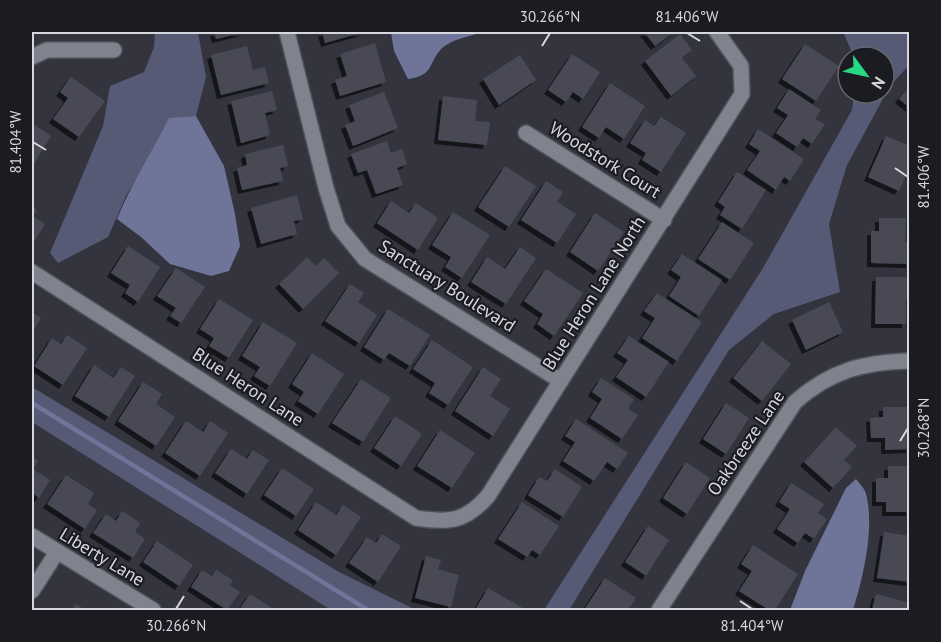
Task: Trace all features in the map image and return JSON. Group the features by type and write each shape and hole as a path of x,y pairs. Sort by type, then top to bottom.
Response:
{"street":[{"name":"Sanctuary Boulevard","path":"287,32 326,188 338,226 349,242 365,259 561,381"},
{"name":"Blue Heron Lane North","path":"449,520 459,519 475,510 488,496 742,94 741,66 717,32"},
{"path":"32,57 47,50 114,50"},
{"name":"Woodstork Court","path":"526,133 664,220"},
{"name":"Blue Heron Lane","path":"32,272 416,518 449,520"},
{"name":"Oakbreeze Lane","path":"659,610 795,402 811,388 848,370 883,361 909,361"},
{"name":"Liberty Lane","path":"32,536 153,610"},
{"path":"32,591 57,552"}],"shaded area":[{"path":"155,32 198,32 206,77 196,116 169,119 126,196 108,237 58,263 50,253 103,126 110,86 144,72 154,47"},
{"path":"391,32 483,32 446,45 437,54 427,72 408,79 394,51"},
{"path":"843,32 909,32 910,64 896,79 896,45 849,45"},
{"path":"853,105 880,105 847,165 829,224 840,292 774,314 729,350 569,610 544,610 763,268 852,110"},
{"path":"196,116 224,166 240,246 229,271 211,276 170,264 141,237 117,219 169,118"},
{"path":"32,387 339,572 416,610 331,610 32,422"},
{"path":"856,479 866,494 869,522 864,568 853,610 790,610 805,571 846,488"}],"building":[{"path":"214,32 245,32 216,39"},
{"path":"322,32 364,32 325,43"},
{"path":"644,32 674,32 655,46"},
{"path":"680,34 692,50 682,58 696,76 671,96 645,61"},
{"path":"375,43 386,82 340,96 335,80 347,76 340,54"},
{"path":"805,44 836,64 836,71 816,101 782,79"},
{"path":"247,46 253,70 265,67 269,83 221,95 211,55"},
{"path":"572,54 600,72 583,99 573,92 566,102 548,90"},
{"path":"520,55 536,80 499,105 483,79"},
{"path":"71,77 105,101 79,137 53,119 68,98 60,92"},
{"path":"610,83 645,106 624,139 606,127 599,138 582,127"},
{"path":"910,85 910,108 899,99"},
{"path":"789,89 821,110 815,119 825,124 812,144 803,138 797,147 776,133 788,115 777,108"},
{"path":"272,91 277,110 265,113 270,135 241,143 231,101"},
{"path":"384,92 398,128 353,146 345,125 355,121 349,105"},
{"path":"443,96 477,100 475,121 490,122 487,145 438,140"},
{"path":"661,117 686,133 661,172 642,160 646,153 630,143 645,120 654,126"},
{"path":"32,123 51,136 32,167"},
{"path":"758,129 804,159 790,181 784,177 776,190 747,170 760,151 749,144"},
{"path":"886,136 910,146 910,166 899,191 868,177"},
{"path":"387,141 391,153 402,149 407,164 397,168 403,185 376,194 367,170 358,173 351,154"},
{"path":"283,145 288,166 280,168 283,181 242,190 237,168 247,165 245,154"},
{"path":"505,166 536,186 509,227 478,207"},
{"path":"737,172 766,190 742,229 720,215 725,207 718,202"},
{"path":"546,181 563,192 557,202 576,214 557,243 521,220"},
{"path":"297,195 303,219 294,221 297,234 261,244 251,208"},
{"path":"391,201 409,213 416,203 438,218 418,250 377,223"},
{"path":"32,206 37,210 33,216 45,224 32,245"},
{"path":"453,212 490,235 462,278 445,267 451,257 432,245"},
{"path":"595,213 624,232 598,271 570,252"},
{"path":"879,218 906,218 905,242 910,242 910,264 871,263 871,231 879,231"},
{"path":"722,222 754,243 730,280 698,259"},
{"path":"128,246 160,267 138,302 125,293 130,285 111,273"},
{"path":"520,247 536,258 506,304 471,282 487,257 505,269"},
{"path":"682,254 722,280 699,316 669,296 681,277 671,270"},
{"path":"307,257 316,266 324,258 339,273 303,309 279,284"},
{"path":"176,268 205,287 181,323 170,316 176,308 157,296"},
{"path":"546,269 583,293 554,336 537,324 543,314 524,301"},
{"path":"876,277 910,277 910,299 906,299 906,324 875,324"},
{"path":"350,284 364,293 358,302 377,315 359,343 325,321"},
{"path":"657,293 702,322 677,361 642,338 655,318 644,311"},
{"path":"219,299 253,320 229,358 209,346 214,338 200,329"},
{"path":"829,302 843,332 806,350 792,320"},
{"path":"388,309 430,335 410,366 389,353 384,360 364,347"},
{"path":"32,312 41,318 32,333"},
{"path":"263,322 297,343 270,386 254,376 260,367 242,356"},
{"path":"67,335 87,348 63,385 34,366 52,338 61,344"},
{"path":"629,336 669,362 646,397 616,377 628,360 617,353"},
{"path":"432,340 473,367 448,405 429,393 435,383 413,369"},
{"path":"762,341 791,364 762,401 733,378"},
{"path":"312,353 344,374 318,414 298,401 304,392 292,384"},
{"path":"94,365 113,378 121,367 135,376 109,417 75,396"},
{"path":"483,367 501,379 490,396 510,409 493,436 455,411"},
{"path":"601,378 634,399 628,409 638,415 622,439 590,418 602,399 592,392"},
{"path":"361,379 391,398 363,442 332,423"},
{"path":"143,382 162,394 156,404 175,417 156,446 118,421"},
{"path":"726,403 749,418 726,454 703,439"},
{"path":"883,407 910,407 910,449 885,450 885,438 871,438 870,418 883,417"},
{"path":"395,416 422,434 401,466 374,448"},
{"path":"576,419 628,453 617,469 607,462 594,481 563,461 575,442 565,436"},
{"path":"186,421 203,432 210,421 228,433 200,476 165,453"},
{"path":"836,427 857,446 844,460 852,467 833,488 804,462"},
{"path":"440,430 475,453 452,488 417,466"},
{"path":"231,449 247,459 253,450 269,460 247,494 215,473"},
{"path":"32,456 38,461 33,469 50,480 39,498 32,493"},
{"path":"686,462 710,478 687,514 663,498"},
{"path":"888,466 910,466 910,512 886,512 886,502 876,502 876,478 888,478"},
{"path":"282,468 314,489 296,516 264,495"},
{"path":"555,469 582,487 563,517 528,495 539,477 547,481"},
{"path":"66,475 94,493 88,504 97,510 85,529 47,504"},
{"path":"791,483 824,504 818,513 827,519 814,539 805,533 798,543 777,529 790,509 779,502"},
{"path":"316,502 336,515 343,505 361,517 336,555 298,530"},
{"path":"522,502 559,526 540,555 532,550 527,557 498,539"},
{"path":"122,511 140,523 135,532 145,539 133,558 93,533 106,514 116,521"},
{"path":"648,526 669,540 646,576 625,562"},
{"path":"884,532 910,536 910,582 877,578"},
{"path":"382,534 401,546 378,582 349,563 367,537 376,543"},
{"path":"157,541 193,565 179,586 143,562"},
{"path":"753,545 798,574 775,610 769,610 739,591 752,571 741,564"},
{"path":"426,556 441,560 438,569 459,575 451,607 415,598"},
{"path":"202,570 212,576 216,570 233,580 230,585 240,592 227,610 191,587"},
{"path":"605,578 636,598 628,610 584,610"},
{"path":"488,588 526,610 475,610"},
{"path":"250,594 275,610 239,610"},
{"path":"876,594 910,603 910,610 872,610"},
{"path":"76,604 85,610 72,610"}],"waterway":[{"path":"32,403 368,610"}]}
